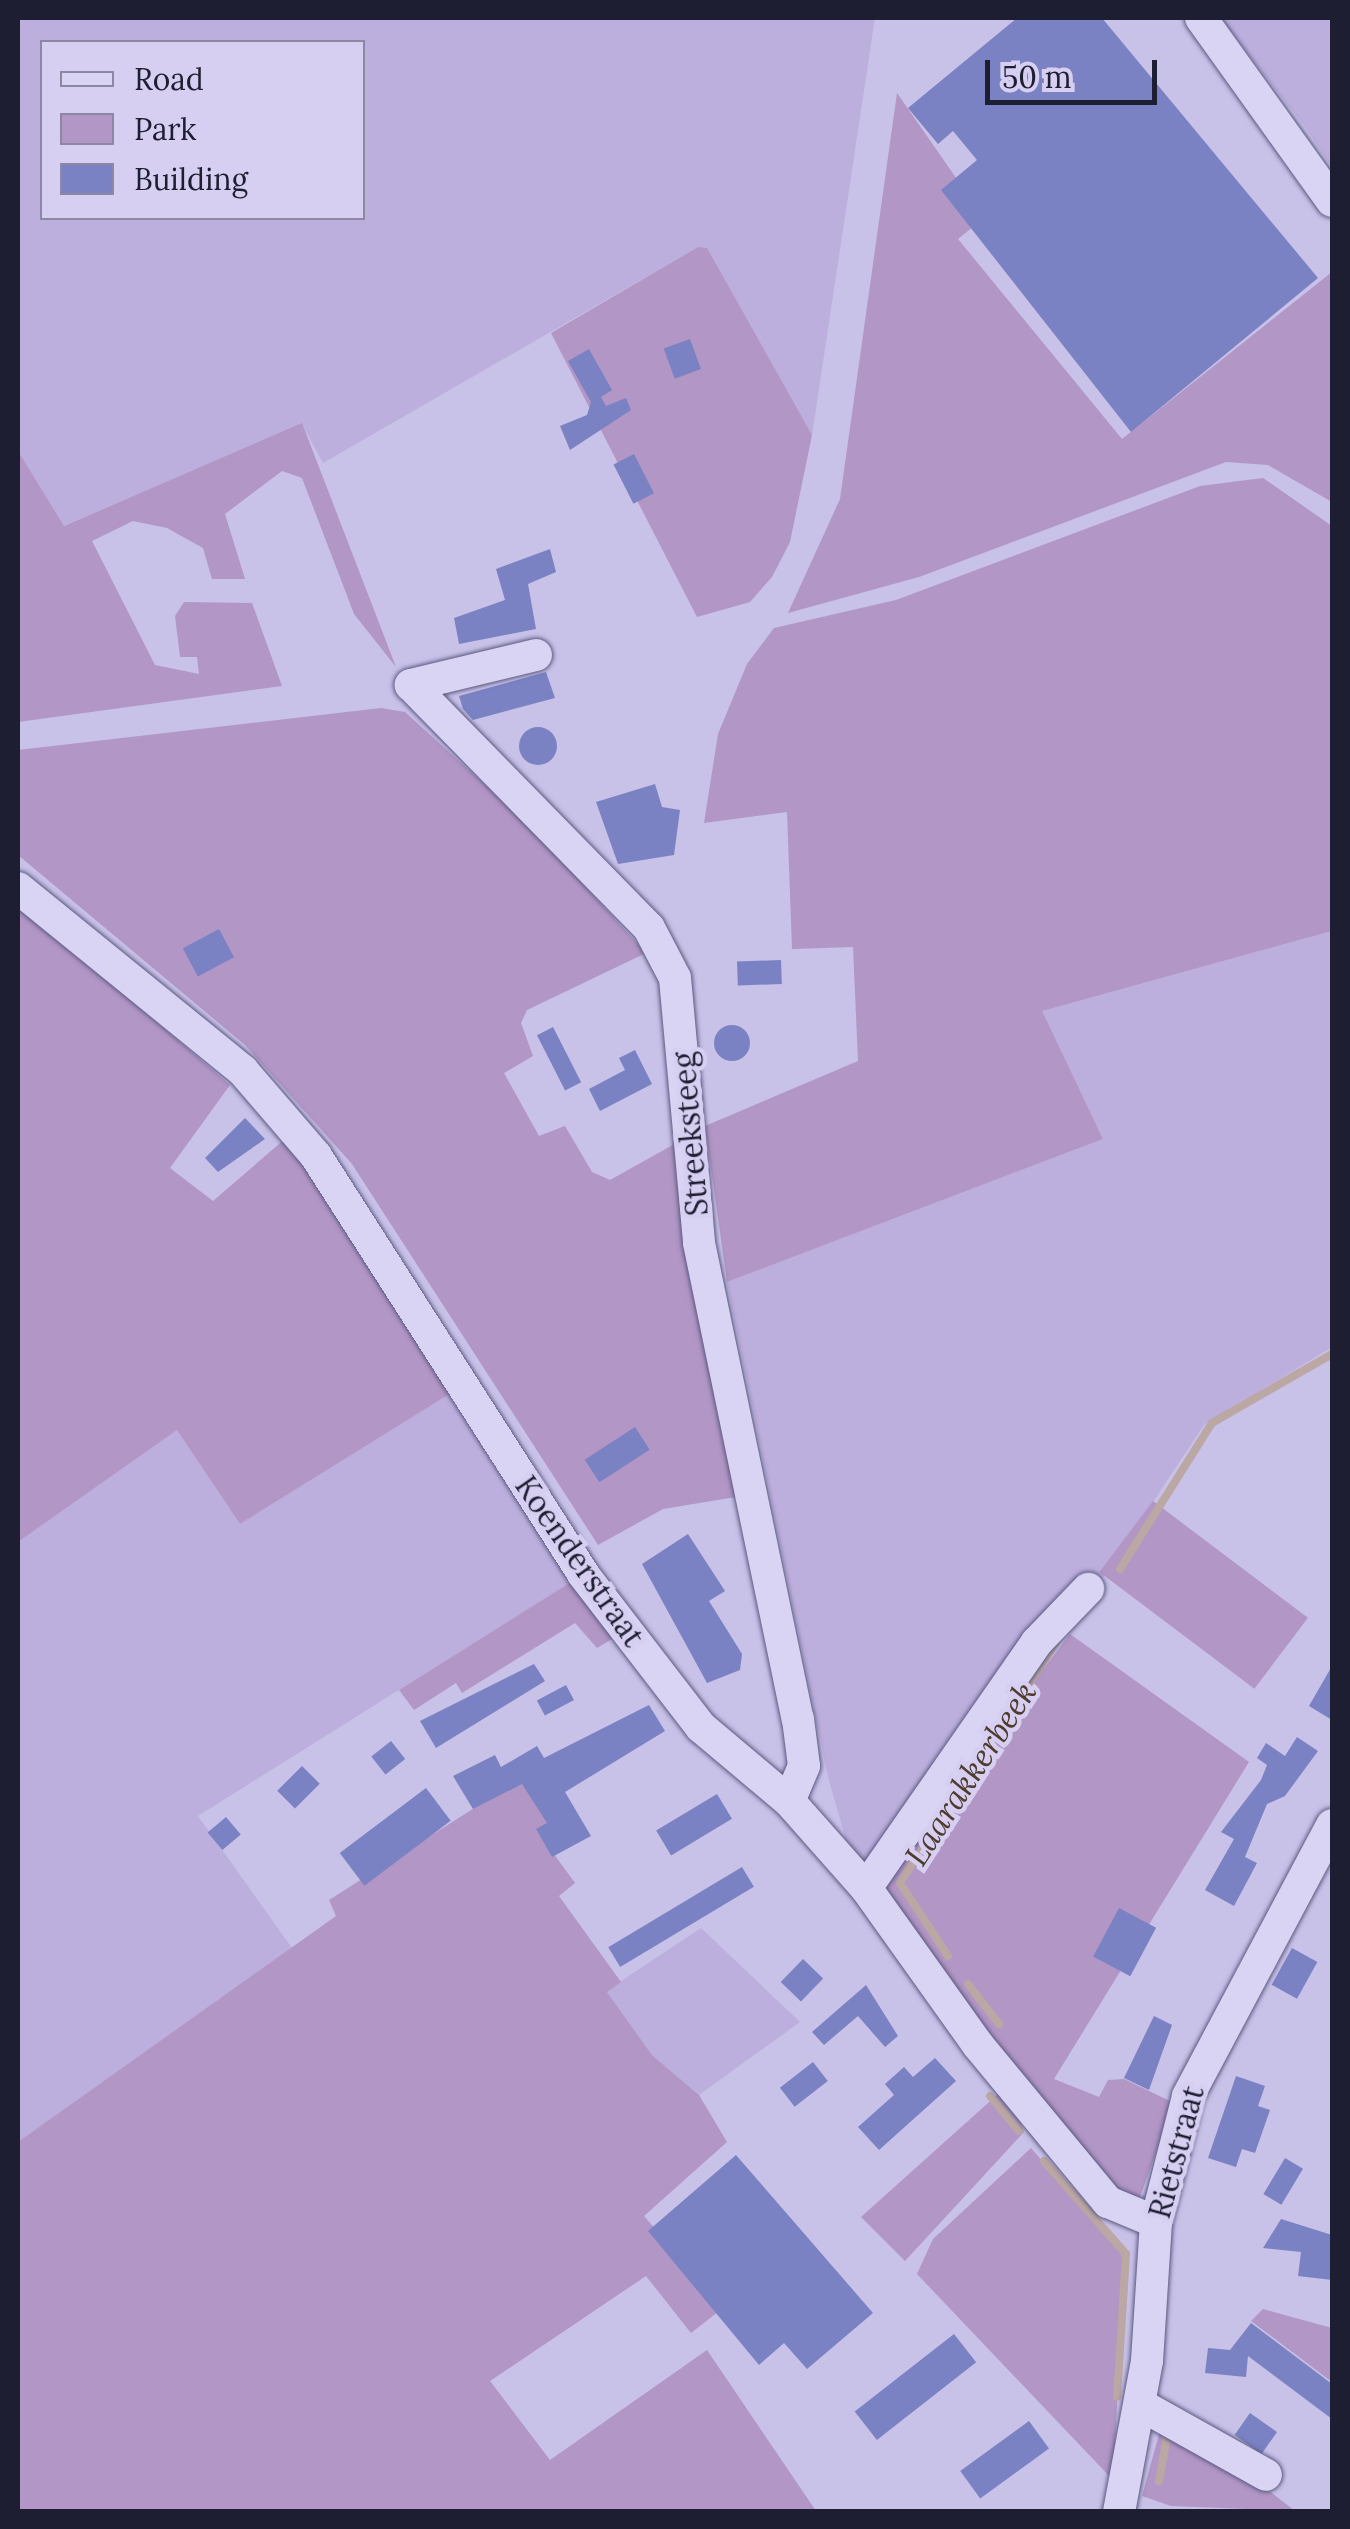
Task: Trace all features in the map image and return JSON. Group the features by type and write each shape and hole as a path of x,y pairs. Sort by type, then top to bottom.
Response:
{"street":[{"path":"1201,18 1332,201"},
{"name":"Streeksteeg","path":"536,655 411,685 649,928 675,978 700,1243 798,1719 804,1766 788,1801"},
{"name":"Koenderstraat","path":"18,888 243,1072 304,1142 583,1574 701,1727 788,1801 866,1888 1076,2166 1125,2214 1156,2222"},
{"path":"866,1888 1036,1642 1088,1588"},
{"name":"Rietstraat","path":"1120,2512 1141,2406 1156,2222 1208,2046 1332,1825"},
{"path":"1141,2406 1266,2474"}],"shaded area":[{"path":"18,18 875,18 812,435 698,247 323,463 302,424 63,526 18,451"},
{"path":"1220,18 1332,18 1332,167 1306,128"},
{"path":"1332,931 1332,1347 1204,1425 1088,1600 885,1857 862,1863 848,1847 828,1777 727,1282 1103,1139 1041,1011"},
{"path":"456,1390 579,1577 198,1816 292,1948 18,2142 18,1542 177,1430 240,1524"},
{"path":"701,1928 800,2022 699,2095 652,2055 606,1991"}],"green space":[{"path":"897,93 984,218 958,239 1122,439 1332,272 1332,502 1268,465 1226,462 919,577 788,613 840,499"},
{"path":"698,247 707,248 812,435 790,542 772,577 750,602 697,617 551,333"},
{"path":"302,423 396,667 354,614 302,478 282,471 225,514 245,579 212,579 203,548 167,528 133,521 92,541 155,665 199,674 197,657 180,657 175,616 184,602 252,603 282,686 18,722 18,451 64,526"},
{"path":"1263,478 1332,526 1332,931 1042,1011 1103,1139 727,1282 705,1126 858,1061 853,947 792,949 787,812 704,823 718,734 747,664 774,628 896,600 1200,486"},
{"path":"381,708 405,712 527,823 646,953 527,1010 521,1023 533,1056 504,1073 539,1136 565,1126 592,1172 610,1180 680,1141 742,1496 663,1509 598,1545 352,1164 245,1045 18,855 18,750"},
{"path":"18,903 230,1085 170,1168 213,1201 286,1138 456,1390 240,1524 177,1430 18,1542"},
{"path":"1153,1501 1308,1618 1254,1689 1099,1572"},
{"path":"579,1577 617,1636 597,1648 575,1623 462,1693 456,1683 414,1710 399,1690"},
{"path":"1070,1634 1249,1762 1054,2079 1099,2097 1108,2080 1124,2079 1174,2103 1140,2197 1115,2194 1039,2110 881,1884"},
{"path":"522,1778 553,1820 537,1831 575,1883 559,1896 621,1982 607,1992 652,2055 699,2095 727,2142 644,2216 723,2308 691,2333 646,2276 490,2381 550,2460 707,2350 816,2511 18,2512 18,2142 336,1916 329,1900"},
{"path":"1007,2086 1024,2132 905,2261 861,2217"},
{"path":"1031,2148 1125,2256 1113,2480 917,2274 933,2239"},
{"path":"1263,2309 1332,2328 1332,2382 1251,2321"},
{"path":"1163,2420 1295,2511 1171,2506 1142,2496"}],"building":[{"path":"1017,18 1102,18 1318,278 1131,432 941,190 977,160 953,131 938,144 908,108"},
{"path":"690,339 701,369 675,379 664,349"},
{"path":"589,349 612,390 601,397 606,406 626,398 631,410 570,450 560,426 587,415 591,402 568,361"},
{"path":"634,454 654,493 633,504 614,464"},
{"path":"550,549 556,572 528,584 536,629 459,644 454,618 505,600 496,569"},
{"path":"546,672 555,698 473,720 463,709 459,696"},
{"path":"538,727 552,732 557,746 552,760 538,765 524,760 519,746 524,732"},
{"path":"655,784 662,807 680,810 674,855 618,864 596,802"},
{"path":"219,929 234,957 198,977 183,948"},
{"path":"781,960 782,984 738,986 737,962"},
{"path":"732,1025 745,1030 750,1043 745,1056 732,1061 719,1056 714,1043 719,1030"},
{"path":"553,1027 581,1082 565,1090 537,1035"},
{"path":"635,1050 652,1084 600,1111 589,1089 625,1070 619,1058"},
{"path":"245,1118 265,1139 218,1172 205,1158"},
{"path":"635,1427 650,1450 599,1482 585,1460"},
{"path":"688,1534 725,1591 709,1601 742,1654 740,1670 707,1683 642,1564"},
{"path":"534,1664 545,1681 436,1748 420,1721"},
{"path":"1332,1666 1332,1720 1309,1706"},
{"path":"566,1685 574,1700 545,1716 537,1700"},
{"path":"649,1705 665,1731 565,1792 591,1836 552,1857 536,1829 547,1823 522,1784 473,1809 453,1776 495,1755 501,1767 537,1746 544,1758"},
{"path":"1297,1737 1318,1751 1285,1796 1267,1804 1245,1857 1257,1863 1234,1906 1205,1890 1234,1839 1221,1832 1261,1780 1267,1765 1257,1758 1266,1743 1285,1756"},
{"path":"391,1741 405,1759 385,1775 371,1756"},
{"path":"302,1766 320,1784 295,1808 277,1791"},
{"path":"426,1788 451,1821 364,1886 340,1853"},
{"path":"717,1794 732,1819 671,1855 656,1831"},
{"path":"226,1817 241,1835 222,1850 208,1832"},
{"path":"742,1867 754,1887 620,1967 608,1947"},
{"path":"1119,1908 1156,1928 1130,1976 1093,1957"},
{"path":"1292,1948 1317,1962 1297,1999 1272,1985"},
{"path":"803,1959 823,1978 801,2001 781,1982"},
{"path":"866,1985 898,2036 885,2047 858,2016 824,2045 812,2032"},
{"path":"1154,2016 1172,2025 1149,2090 1124,2078"},
{"path":"935,2058 956,2081 879,2150 858,2127 894,2095 885,2084 904,2067 913,2077"},
{"path":"813,2062 828,2081 795,2107 780,2088"},
{"path":"1236,2076 1265,2086 1258,2106 1270,2110 1255,2153 1242,2149 1236,2167 1208,2158"},
{"path":"736,2155 873,2313 807,2369 784,2343 759,2365 648,2231"},
{"path":"1285,2158 1303,2169 1281,2205 1263,2194"},
{"path":"1281,2219 1332,2235 1332,2280 1298,2276 1301,2252 1263,2248"},
{"path":"1251,2323 1332,2384 1332,2419 1248,2356 1246,2377 1205,2373 1208,2348 1230,2350"},
{"path":"954,2334 976,2362 877,2440 855,2412"},
{"path":"1250,2413 1277,2432 1262,2454 1235,2435"},
{"path":"1029,2421 1049,2449 980,2498 960,2471"}],"waterway":[{"name":"Laarakkerbeek","path":"1120,1569 1212,1423 1332,1354"},
{"name":"Laarakkerbeek","path":"948,1956 900,1883 1056,1643"},
{"name":"Laarakkerbeek","path":"968,1984 999,2024"},
{"name":"Laarakkerbeek","path":"990,2096 1019,2131"},
{"name":"Laarakkerbeek","path":"1044,2161 1126,2254 1117,2397"},
{"path":"1159,2481 1167,2437"}]}
